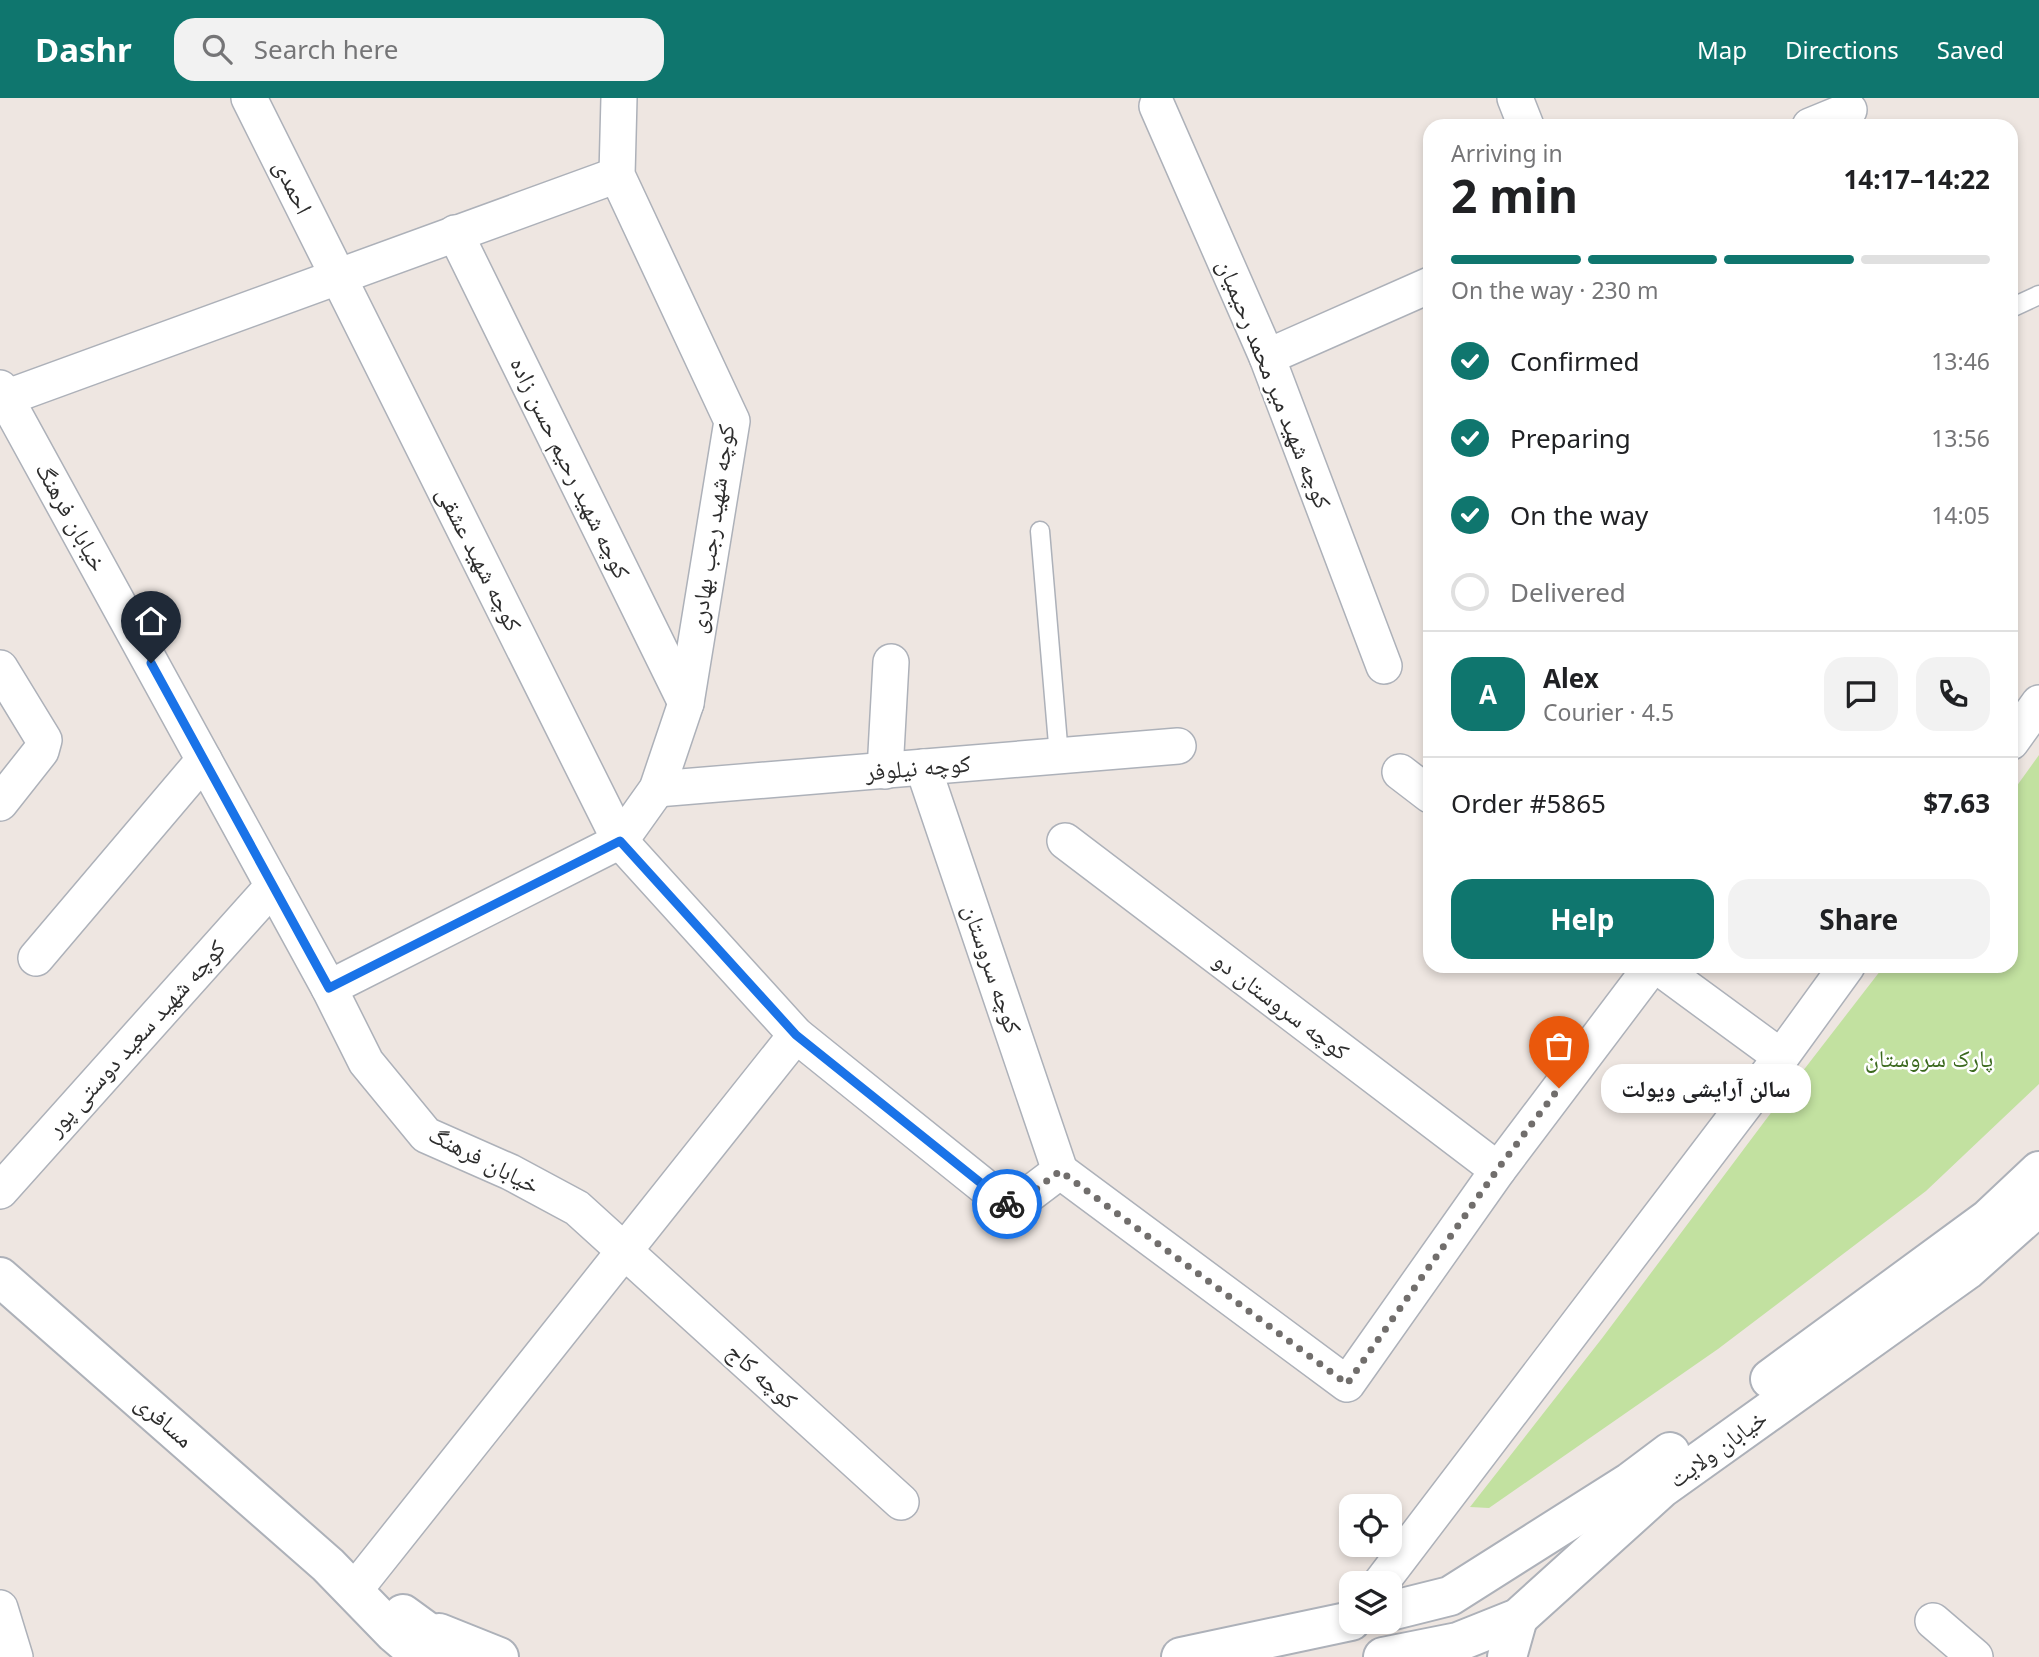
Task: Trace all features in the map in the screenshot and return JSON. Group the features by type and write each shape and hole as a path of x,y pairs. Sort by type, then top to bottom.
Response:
{"main road":[{"name":"خیابان ولایت","path":"1402,1608 1450,1596 1630,1482 1988,1219 2039,1171"},
{"name":"خیابان ولایت","path":"1383,1657 1458,1642 1518,1618 1662,1488 1967,1270 2039,1206"},
{"name":"مسافری","path":"0,1277 347,1579 407,1643 462,1657"},
{"path":"1507,1657 1518,1618"},
{"path":"1181,1657 1339,1623"},
{"path":"407,1643 499,1657"}],"street":[{"name":"احمدی","path":"249,98 337,276"},
{"name":"کوچه شهید رجب بهادری","path":"619,98 617,175 732,421 686,703 657,789 620,841"},
{"path":"1515,98 1523,119"},
{"name":"کوچه شهید میر محمد رحیمیان","path":"1157,106 1267,357 1384,666"},
{"path":"1829,119 1850,111"},
{"path":"2,395 617,175"},
{"name":"کوچه شهید رحیم حسن زاده","path":"455,233 686,703"},
{"name":"کوچه شهید عشقی","path":"337,276 620,841 796,1035 1011,1208 1060,1171"},
{"path":"1267,357 1423,288"},
{"name":"خیابان فرهنگ","path":"2,395 329,988 366,1062 426,1135 510,1172 577,1208 624,1250"},
{"path":"885,771 891,662"},
{"path":"0,668 44,740 41,751 0,803"},
{"path":"2018,732 2039,703"},
{"name":"کوچه نیلوفر","path":"657,789 1178,746"},
{"path":"36,958 204,760"},
{"name":"کوچه سروستان","path":"923,767 1060,1171"},
{"path":"1400,772 1423,790"},
{"path":"329,988 620,841"},
{"name":"کوچه سروستان دو","path":"1065,841 1497,1170"},
{"name":"کوچه شهید سعید دوستی پور","path":"0,1191 273,886"},
{"path":"1060,1171 1347,1384 1497,1170 1650,973"},
{"path":"1665,973 1781,1057"},
{"path":"1390,1571 1842,973"},
{"path":"347,1579 624,1250 796,1035"},
{"name":"کوچه کاج","path":"624,1250 901,1502"},
{"path":"0,1608 15,1657"},
{"path":"1933,1621 1975,1657"}],"lane":[{"path":"2018,305 2039,295"},
{"path":"1040,531 1059,756"}],"green space":[{"name":"پارک سروستان","path":"2039,755 2039,1084 1926,1191 1718,1349 1489,1508 1470,1507 1603,1337 1879,973 2018,973 2018,784"}],"way so far":[{"path":"1007,1204 1011,1208 1060,1171 1347,1384 1497,1170 1559,1088"}],"place":[{"name":"سالن آرایشی ویولت","path":"1559,1088"}],"route":[{"path":"151,663 329,988 620,841 796,1035 1007,1204"}]}
